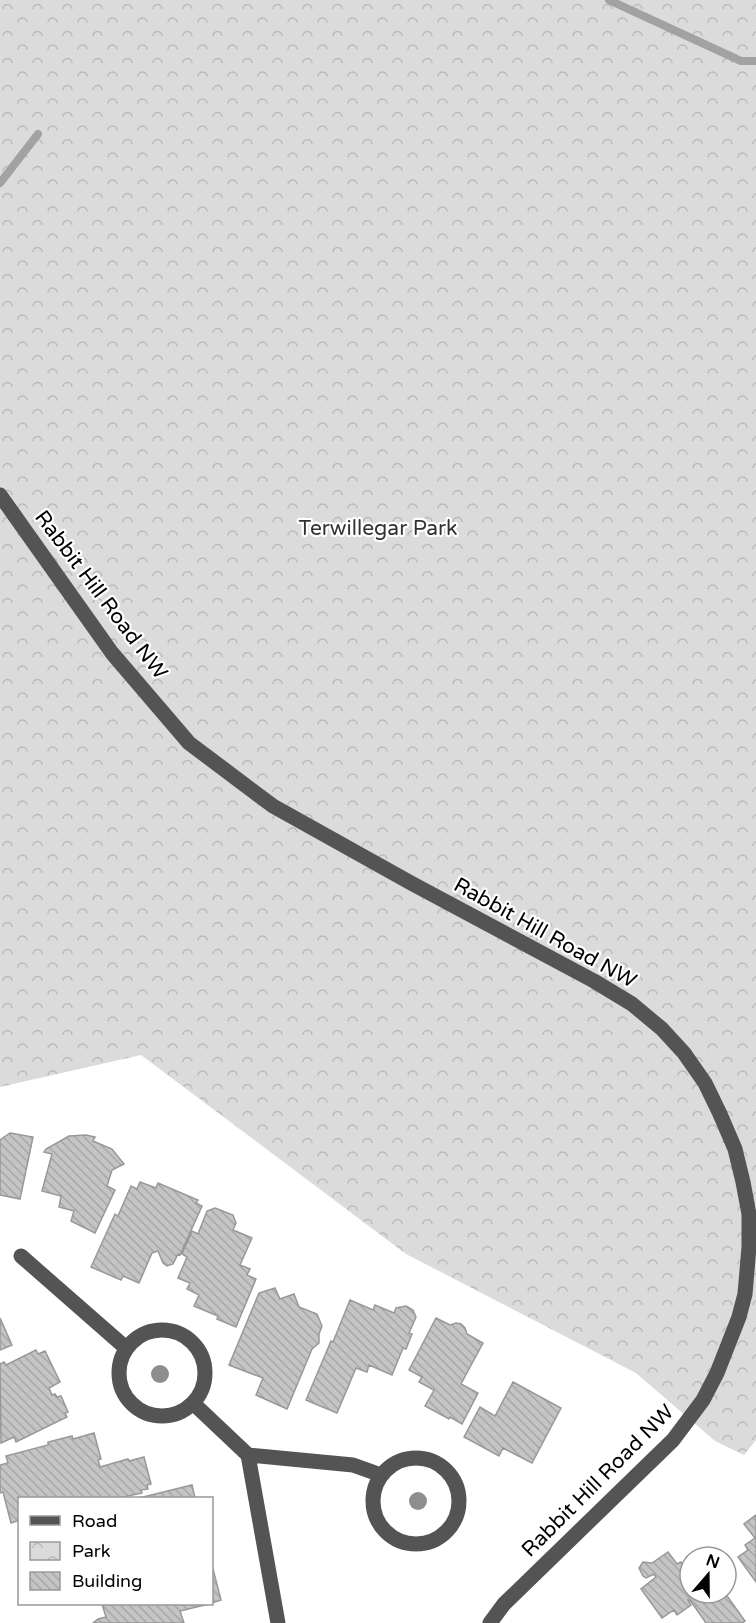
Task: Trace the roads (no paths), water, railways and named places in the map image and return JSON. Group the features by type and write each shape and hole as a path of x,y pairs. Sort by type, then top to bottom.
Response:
{"street":[{"name":"Rabbit Hill Road NW","path":"0,495 112,653 189,743 273,806 632,1004 662,1029 684,1053 705,1083 720,1114 735,1149 743,1182 749,1214 750,1247 747,1282 739,1317 717,1374 703,1400 673,1440 504,1604 490,1623"},
{"path":"21,1256 126,1348"},
{"path":"149,1331 177,1332 189,1339 199,1350 204,1363 205,1377 201,1391 193,1403 182,1412 168,1416 154,1416 140,1411 129,1402 121,1389 118,1375 120,1361 126,1348 136,1338 149,1331"},
{"path":"193,1403 248,1455 278,1623"},
{"path":"248,1455 353,1465 381,1475"},
{"path":"423,1457 440,1464 453,1478 459,1496 458,1515 448,1530 432,1542 413,1544 395,1539 381,1526 373,1507 373,1495 381,1475 387,1468 404,1459 423,1457"}],"waterway":[{"path":"609,0 741,61 756,61"},
{"path":"0,183 38,134"}],"park label":[{"name":"Terwillegar Park","path":"378,528"}]}
